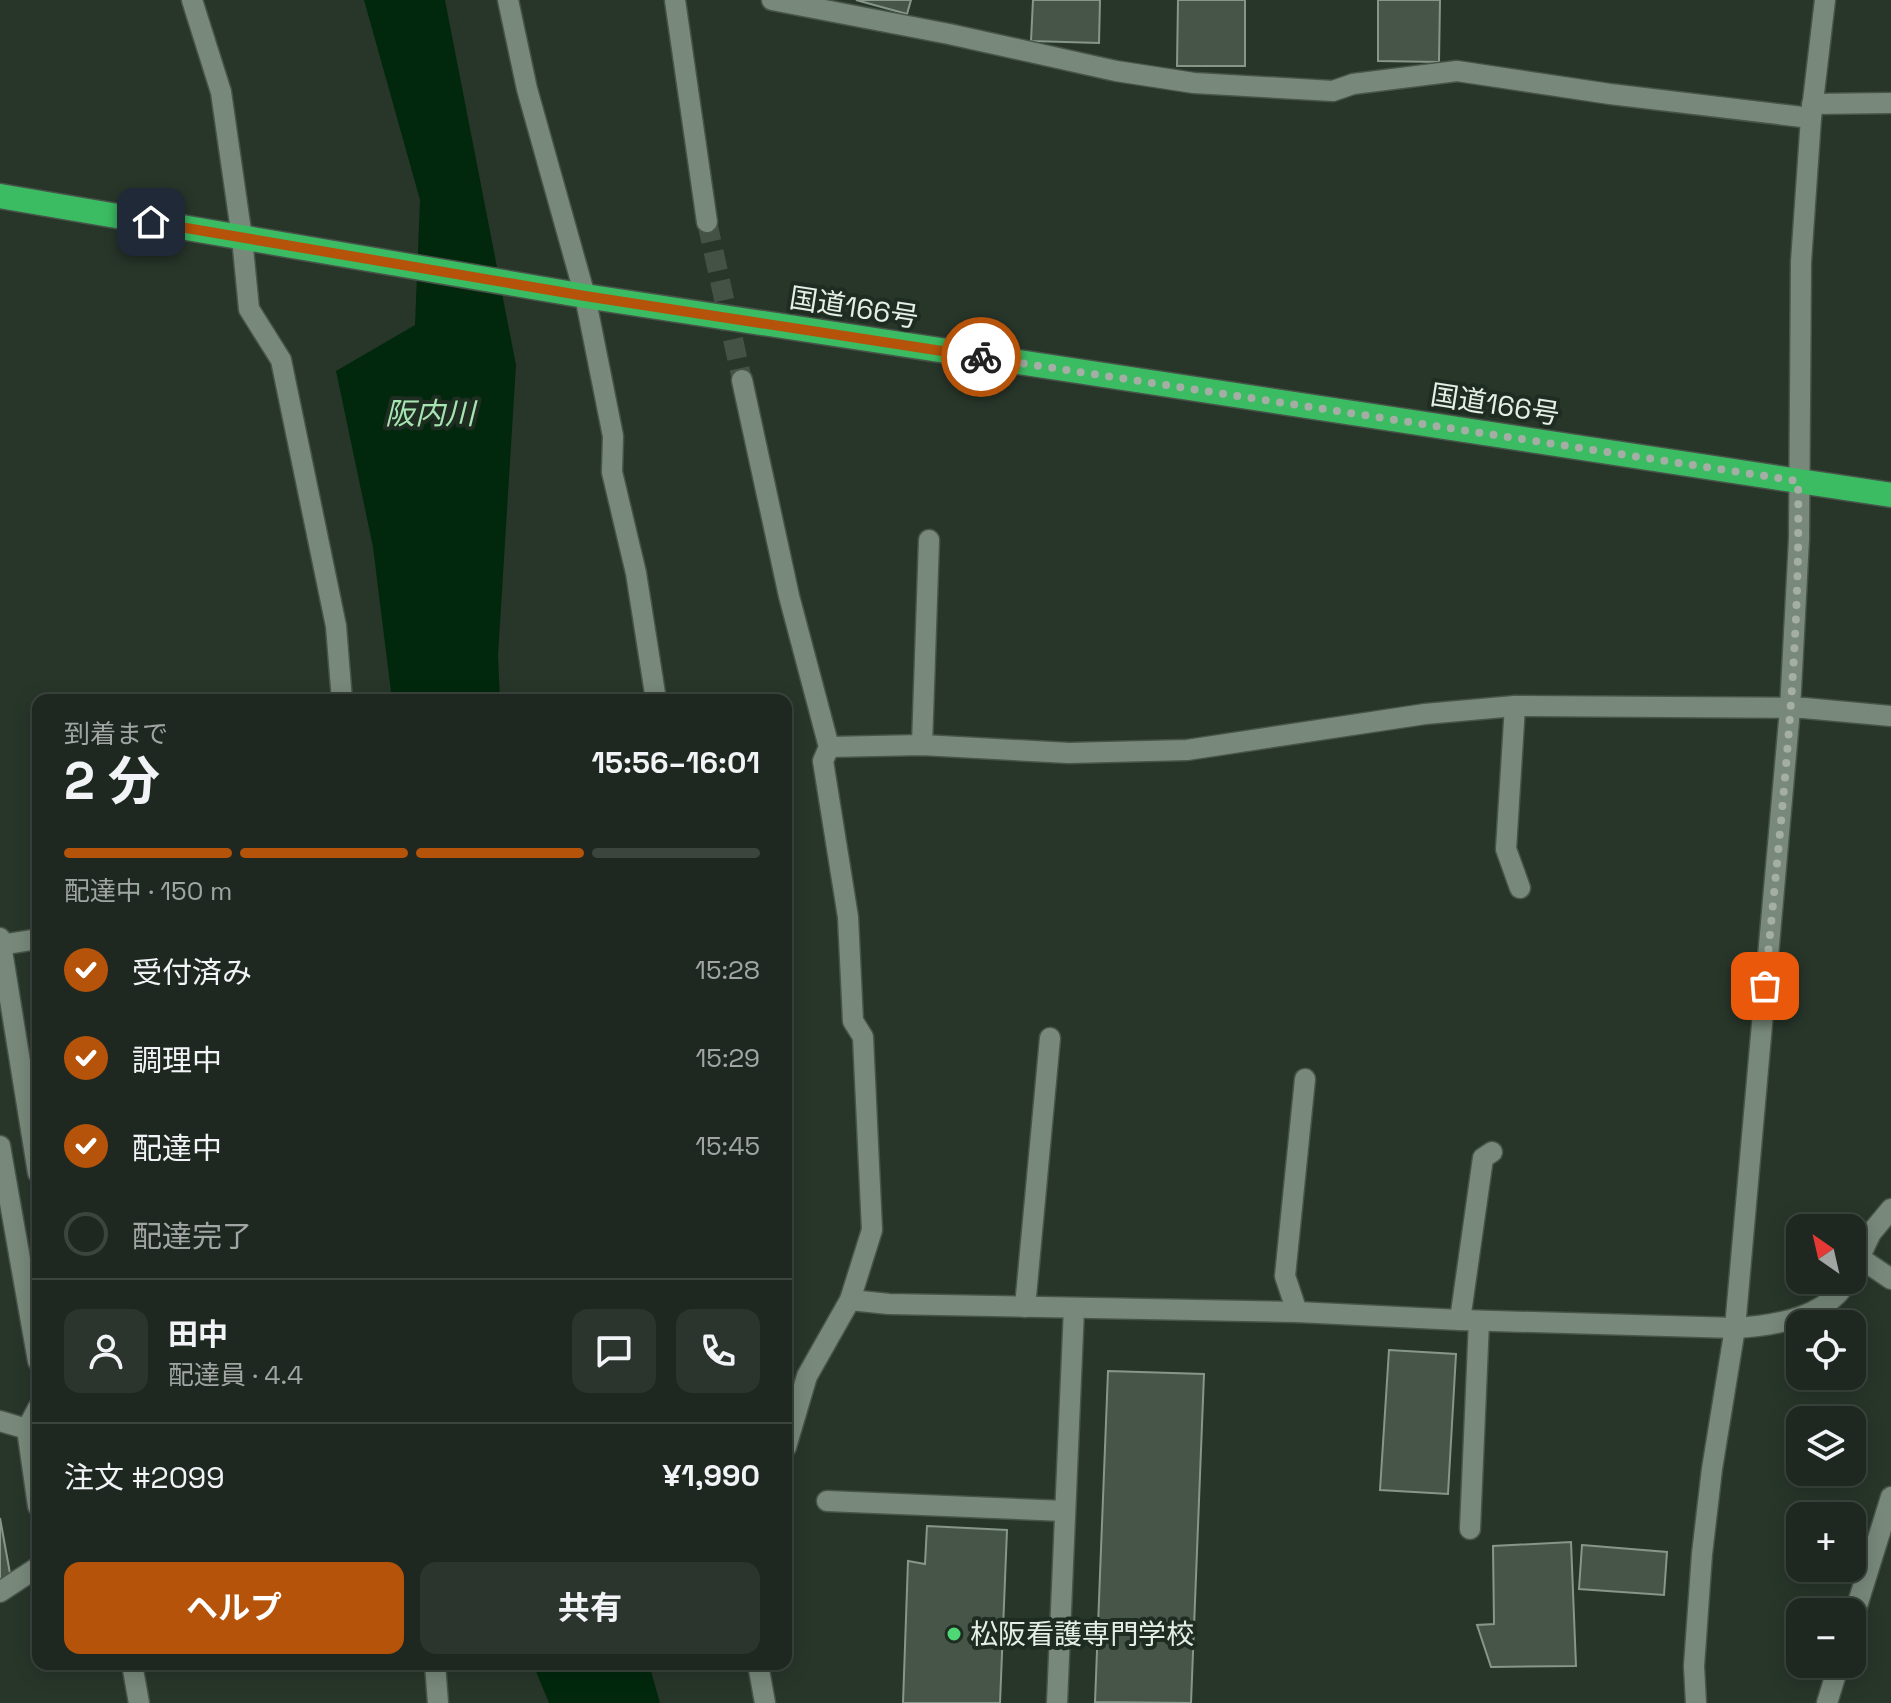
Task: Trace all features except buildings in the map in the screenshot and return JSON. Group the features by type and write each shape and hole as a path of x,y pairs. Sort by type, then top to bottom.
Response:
{"highway":[{"name":"国道166号","path":"0,196 585,296 1891,495"}],"street":[{"path":"192,0 221,92 248,240 249,309 281,360 336,626 342,694"},
{"path":"508,0 527,89 585,296 613,436 612,472 636,573 655,694"},
{"path":"675,0 707,222"},
{"path":"772,0 949,34 1116,71 1194,83 1333,91 1353,84 1457,71 1610,94 1812,111 1891,103"},
{"path":"1696,1703 1694,1666 1702,1554 1735,1328 1790,709 1799,539 1801,262 1812,111 1825,0"},
{"path":"742,380 789,596 829,747 823,761 846,894 853,1021 863,1037 872,1230 850,1300 807,1376 792,1427"},
{"path":"922,745 929,540"},
{"path":"829,747 922,745 1069,753 1187,750 1425,714 1515,706 1804,708 1891,716"},
{"path":"1515,706 1506,849 1520,888"},
{"path":"32,939 1,942 32,1136"},
{"path":"1025,1307 1050,1038"},
{"path":"1297,1312 1285,1276 1305,1079"},
{"path":"0,1146 32,1327"},
{"path":"1470,1529 1469,1321 1483,1158 1492,1152"},
{"path":"1866,1244 1891,1209"},
{"path":"1866,1270 1891,1279"},
{"path":"850,1300 889,1304 1297,1312 1469,1321 1735,1328 1768,1326 1797,1317 1835,1294"},
{"path":"1057,1703 1074,1308"},
{"path":"32,1419 27,1429 32,1464"},
{"path":"0,1421 27,1429"},
{"path":"1859,1598 1891,1497"},
{"path":"827,1501 1065,1511"},
{"path":"0,1592 32,1571"},
{"path":"133,1670 139,1703"},
{"path":"435,1670 438,1703"},
{"path":"759,1670 765,1703"},
{"path":"1827,1703 1835,1678"}],"water":[{"name":"阪内川","path":"364,0 445,0 516,365 498,656 500,694 391,694 373,547 336,371 415,325 420,200"},
{"path":"535,1670 651,1670 660,1703 549,1703"}],"tunnel":[{"path":"707,222 742,380"}],"way so far":[{"path":"981,357 1798,481 1799,539 1790,709 1765,986"}],"place":[{"name":"松阪看護専門学校","path":"954,1634"}],"route":[{"path":"151,222 585,296 981,357"}]}
